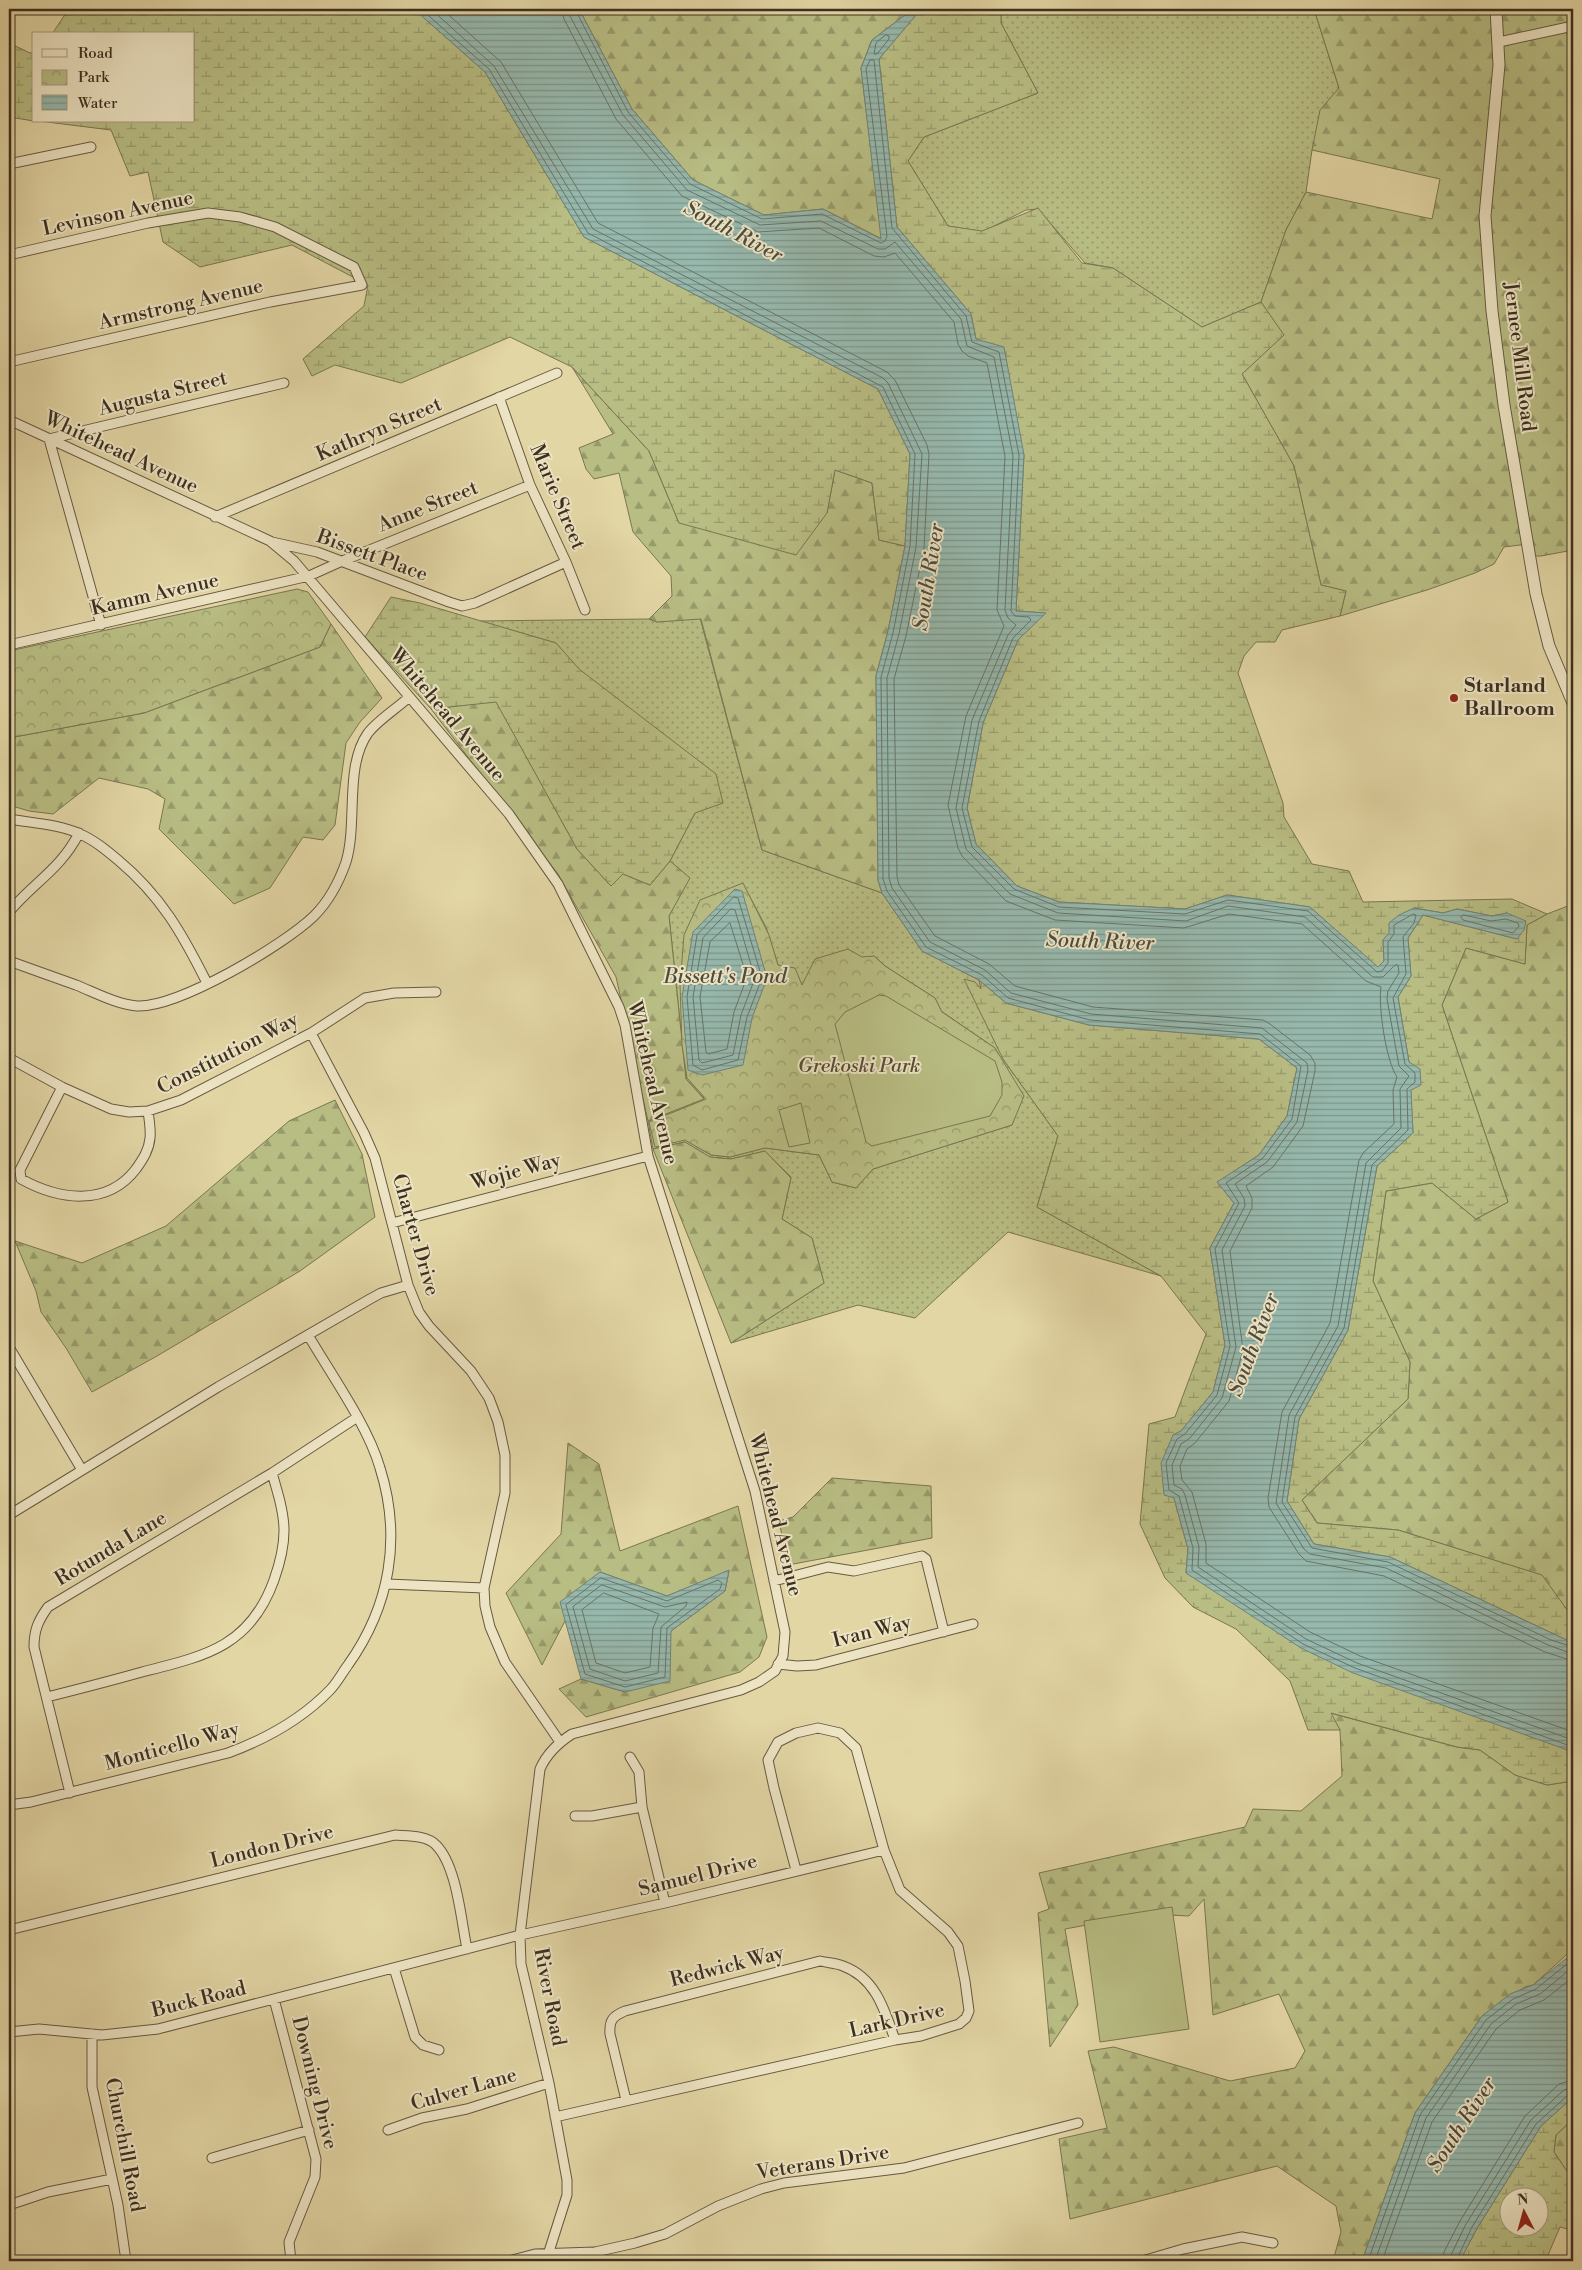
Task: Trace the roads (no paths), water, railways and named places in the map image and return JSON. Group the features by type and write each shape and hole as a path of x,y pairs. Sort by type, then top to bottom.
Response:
{"street":[{"name":"Jernee Mill Road","path":"1496,9 1499,42 1497,104 1485,216 1492,311 1504,405 1536,594 1549,646 1573,703"},
{"path":"1499,42 1573,26"},
{"path":"9,164 91,147"},
{"name":"Levinson Avenue","path":"9,255 148,223 208,214 240,217 275,227 354,267 362,285"},
{"name":"Armstrong Avenue","path":"9,362 270,302 362,285"},
{"name":"Kathryn Street","path":"215,517 557,373"},
{"name":"Augusta Street","path":"49,439 284,382"},
{"name":"Marie Street","path":"499,397 530,485 566,562 585,610"},
{"name":"Whitehead Avenue","path":"9,420 270,541 294,561 309,576 408,698 509,814 558,884 619,1007 648,1156 755,1491 785,1632 783,1656 778,1664"},
{"path":"49,439 102,625"},
{"name":"Anne Street","path":"309,576 530,485"},
{"name":"Bissett Place","path":"270,541 317,552 462,606 476,603 566,562"},
{"name":"Kamm Avenue","path":"9,645 309,576"},
{"path":"9,961 110,1000 137,1006 154,1005 174,998 207,983 274,947 314,916 336,888 347,860 359,749 369,731 408,698"},
{"path":"9,819 79,833 99,844 153,892 190,948 207,983"},
{"path":"9,912 21,897 56,867 70,851 79,833"},
{"name":"Constitution Way","path":"9,1058 62,1087 111,1109 129,1112 148,1111 180,1100 312,1032 365,998 394,993 436,992"},
{"name":"Charter Drive","path":"312,1032 375,1158 408,1285 419,1312 429,1326 471,1371 489,1398 498,1422 505,1455 505,1493 484,1588 485,1606 490,1627 505,1662 560,1742"},
{"path":"62,1087 20,1170 21,1179 57,1195 78,1197 97,1195 115,1187 130,1176 145,1157 147,1150 150,1137 148,1111"},
{"name":"Wojie Way","path":"392,1223 648,1156"},
{"path":"9,1515 218,1387 308,1335 381,1293 408,1285"},
{"name":"Monticello Way","path":"9,1805 31,1802 228,1753 265,1738 289,1724 331,1689 356,1654 374,1622 387,1584 390,1539 389,1501 374,1449 308,1335"},
{"path":"9,1347 82,1470"},
{"name":"Rotunda Lane","path":"70,1792 34,1647 34,1632 38,1620 48,1607 272,1473 356,1418"},
{"path":"47,1697 197,1658 223,1646 246,1628 266,1601 280,1564 286,1538 284,1518 272,1473"},
{"path":"774,1581 828,1567 854,1571 922,1556 926,1559 944,1632"},
{"path":"387,1584 484,1588"},
{"name":"Ivan Way","path":"778,1664 816,1665 973,1624"},
{"path":"560,1742 572,1734 741,1690 759,1682 775,1671 778,1664"},
{"name":"Lark Drive","path":"555,2118 626,2100 895,2040 921,2036 959,2024 966,2018 969,2011 958,1946 948,1932 900,1890 884,1850 856,1748 840,1732 818,1728 796,1733 778,1742 768,1760 796,1870"},
{"name":"River Road","path":"547,2257 567,2195 567,2180 549,2083 521,1964 520,1935 540,1769 544,1759 560,1742"},
{"path":"630,1756 639,1772 642,1807 665,1903"},
{"path":"575,1816 592,1816 642,1807"},
{"name":"London Drive","path":"9,1930 395,1835 417,1837 436,1843 445,1858 452,1876 467,1949"},
{"name":"Samuel Drive","path":"520,1935 665,1903 884,1850"},
{"path":"467,1949 520,1935"},
{"name":"Buck Road","path":"9,2032 39,2029 102,2035 158,2030 467,1949"},
{"name":"Redwick Way","path":"626,2100 610,2034 609,2023 615,2016 626,2011 820,1961 844,1966 876,1990 895,2040"},
{"path":"394,1968 415,2037 423,2045 439,2050"},
{"name":"Downing Drive","path":"274,1999 316,2159 315,2177 289,2242 291,2261"},
{"name":"Churchill Road","path":"92,2034 92,2087 112,2179 126,2261"},
{"name":"Culver Lane","path":"388,2130 422,2118 467,2109 549,2083"},
{"name":"Veterans Drive","path":"509,2261 535,2254 547,2257 595,2252 635,2243 664,2234 744,2194 784,2184 904,2168 1078,2123"},
{"path":"212,2158 308,2130"},
{"path":"9,2205 48,2192 112,2179"},
{"path":"1142,2261 1183,2249 1242,2237 1273,2242"}],"water":[{"name":"South River","path":"414,9 579,9 632,109 693,180 764,215 823,209 881,239 861,68 872,40 913,9 921,9 879,59 897,227 971,314 976,339 1004,347 1024,455 1016,611 1046,613 1018,640 983,723 967,808 976,844 1017,886 1059,902 1185,909 1227,895 1310,907 1378,967 1384,961 1383,940 1389,933 1389,923 1399,915 1414,908 1443,913 1457,909 1492,916 1507,913 1526,921 1524,930 1517,939 1423,915 1408,938 1411,976 1398,997 1409,1062 1420,1069 1421,1085 1411,1090 1413,1133 1377,1166 1348,1330 1299,1419 1287,1501 1314,1544 1390,1557 1573,1643 1573,1752 1353,1673 1301,1648 1186,1573 1188,1549 1174,1498 1164,1495 1161,1463 1173,1435 1181,1431 1213,1392 1225,1345 1210,1248 1234,1203 1217,1182 1259,1155 1287,1116 1297,1068 1259,1039 1089,1025 1006,1003 979,980 922,951 882,893 878,880 876,676 888,631 905,546 910,454 878,389 584,237 485,72"},
{"name":"Bissett's Pond","path":"735,889 742,891 767,978 752,1018 743,1065 702,1075 688,1070 682,997 693,932"},
{"path":"729,1570 725,1591 671,1631 670,1681 625,1692 581,1679 560,1602 600,1572 667,1596"},
{"name":"South River","path":"1573,1953 1573,2097 1541,2126 1502,2188 1500,2188 1500,2192 1476,2230 1460,2261 1362,2261 1415,2113 1482,2016 1510,1994 1533,1985"}],"place":[{"name":"Starland Ballroom","path":"1454,698"}],"park label":[{"name":"Grekoski Park","path":"859,1066"}]}
